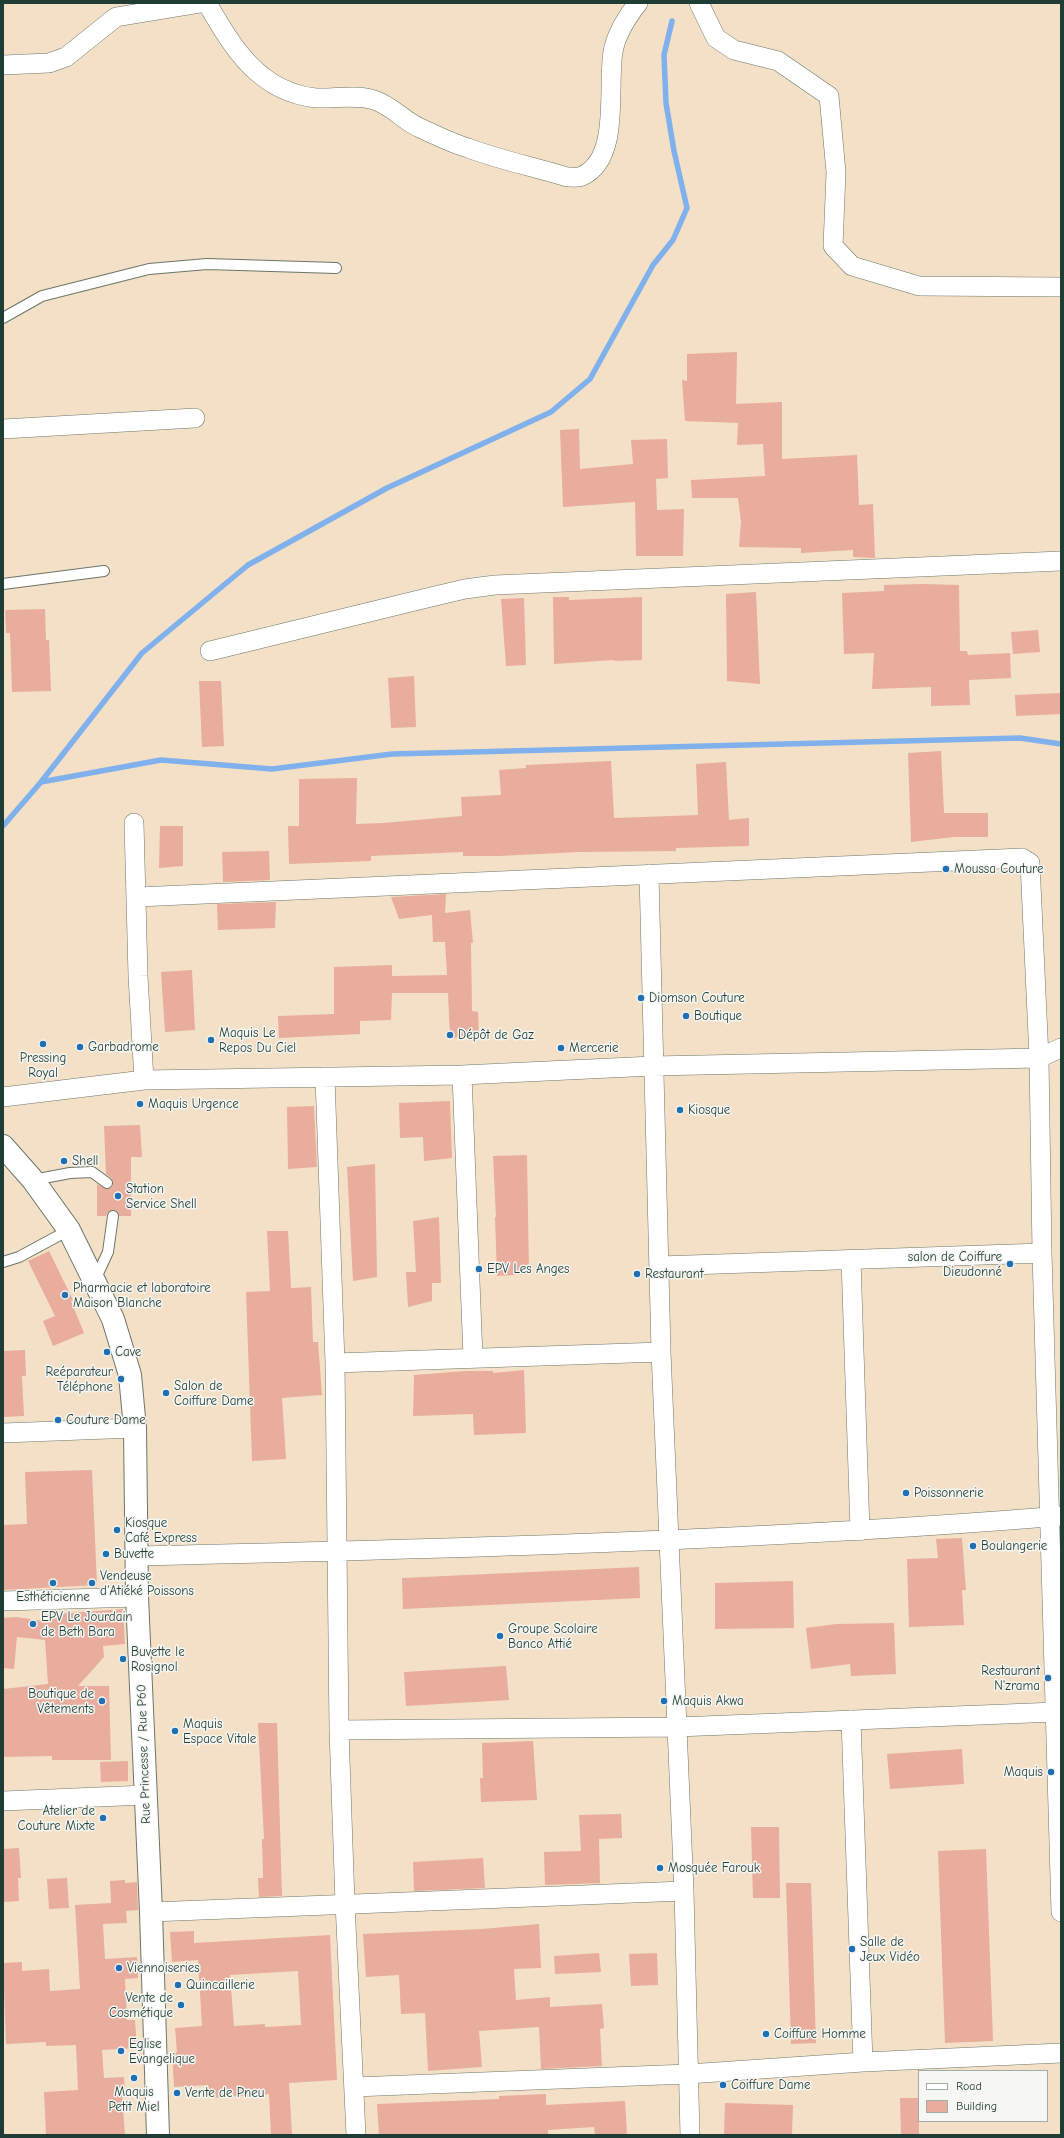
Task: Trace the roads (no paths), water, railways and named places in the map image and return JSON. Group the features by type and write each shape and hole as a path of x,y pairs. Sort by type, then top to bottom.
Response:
{"street":[{"path":"3,66 49,64 66,57 116,10 201,3"},
{"path":"208,3 227,37 252,69 271,84 293,94 317,98 353,97 374,100 415,126 468,148 567,177 581,177 593,169 602,154 608,136 613,51 621,29 638,3"},
{"path":"699,3 716,38 734,50 778,61 829,96 836,172 833,246 852,266 919,286 1061,287"},
{"path":"3,429 195,418"},
{"path":"210,651 438,595 465,589 495,585 1061,561"},
{"path":"134,823 138,976 144,1080"},
{"path":"137,897 1022,858 1030,863 1032,871 1039,1058 1042,1253 1054,1388 1056,1712 1061,1912"},
{"path":"650,874 653,1066 660,1266 661,1352 684,1891 690,2135"},
{"path":"3,1097 144,1080 462,1075 653,1066 1039,1058 1061,1048"},
{"path":"462,1075 473,1358"},
{"path":"325,1077 335,1364 339,1730 345,1903 356,2135"},
{"name":"Rue Princesse / Rue P60","path":"3,1146 33,1180 69,1230 113,1319 130,1375 135,1428 137,1597 152,1912 158,2135"},
{"path":"660,1266 1042,1253"},
{"path":"851,1260 860,1531"},
{"path":"335,1364 661,1352"},
{"path":"3,1433 135,1428"},
{"path":"137,1556 337,1552 669,1540 860,1531 1055,1516"},
{"path":"3,1601 137,1597"},
{"path":"339,1730 677,1727 1056,1712"},
{"path":"851,1720 863,2062"},
{"path":"3,1801 146,1794"},
{"path":"152,1912 345,1903 684,1891"},
{"path":"354,2087 688,2074 863,2062 1061,2053"}],"lane":[{"path":"3,318 42,296 149,269 207,264 336,268"},
{"path":"3,584 104,571"},
{"path":"33,1180 70,1173 92,1172 107,1183"},
{"path":"95,1280 108,1252 113,1216"},
{"path":"3,1262 19,1257 69,1230"}],"waterway":[{"path":"41,782 142,653 248,565 387,488 551,412 590,379 653,265 673,240 687,208 674,151 666,103 664,55 672,21"},
{"path":"3,826 41,782 161,760 272,769 392,754 1020,738 1061,744"}],"place":[{"name":"Moussa Couture","path":"946,869"},
{"name":"Diomson Couture","path":"641,998"},
{"name":"Boutique","path":"686,1016"},
{"name":"Dépôt de Gaz","path":"450,1035"},
{"name":"Maquis Le Repos Du Ciel","path":"211,1040"},
{"name":"Pressing Royal","path":"43,1044"},
{"name":"Garbadrome","path":"80,1047"},
{"name":"Mercerie","path":"561,1048"},
{"name":"Maquis Urgence","path":"140,1104"},
{"name":"Kiosque","path":"680,1110"},
{"name":"Shell","path":"64,1161"},
{"name":"Station Service Shell","path":"118,1196"},
{"name":"salon de Coiffure Dieudonné","path":"1010,1264"},
{"name":"EPV Les Anges","path":"479,1269"},
{"name":"Restaurant","path":"637,1274"},
{"name":"Pharmacie et laboratoire Maison Blanche","path":"65,1295"},
{"name":"Cave","path":"107,1352"},
{"name":"Reéparateur Téléphone","path":"121,1379"},
{"name":"Salon de Coiffure Dame","path":"166,1393"},
{"name":"Couture Dame","path":"58,1420"},
{"name":"Poissonnerie","path":"906,1493"},
{"name":"Kiosque Café Express","path":"117,1530"},
{"name":"Boulangerie","path":"973,1546"},
{"name":"Buvette","path":"106,1554"},
{"name":"Esthéticienne","path":"53,1583"},
{"name":"Vendeuse d'Atiéké Poissons","path":"92,1583"},
{"name":"EPV Le Jourdain de Beth Bara","path":"33,1624"},
{"name":"Groupe Scolaire Banco Attié","path":"500,1636"},
{"name":"Buvette le Rosignol","path":"123,1659"},
{"name":"Restaurant N'zrama","path":"1048,1678"},
{"name":"Boutique de Vêtements","path":"102,1701"},
{"name":"Maquis Akwa","path":"664,1701"},
{"name":"Maquis Espace Vitale","path":"175,1731"},
{"name":"Maquis","path":"1051,1772"},
{"name":"Atelier de Couture Mixte","path":"103,1818"},
{"name":"Mosquée Farouk","path":"660,1868"},
{"name":"Salle de Jeux Vidéo","path":"852,1949"},
{"name":"Viennoiseries","path":"119,1968"},
{"name":"Quincaillerie","path":"178,1985"},
{"name":"Vente de Cosmétique","path":"181,2005"},
{"name":"Coiffure Homme","path":"766,2034"},
{"name":"Eglise Evangelique","path":"121,2051"},
{"name":"Maquis Petit Miel","path":"134,2078"},
{"name":"Coiffure Dame","path":"723,2085"},
{"name":"Vente de Pneu","path":"177,2093"}]}
